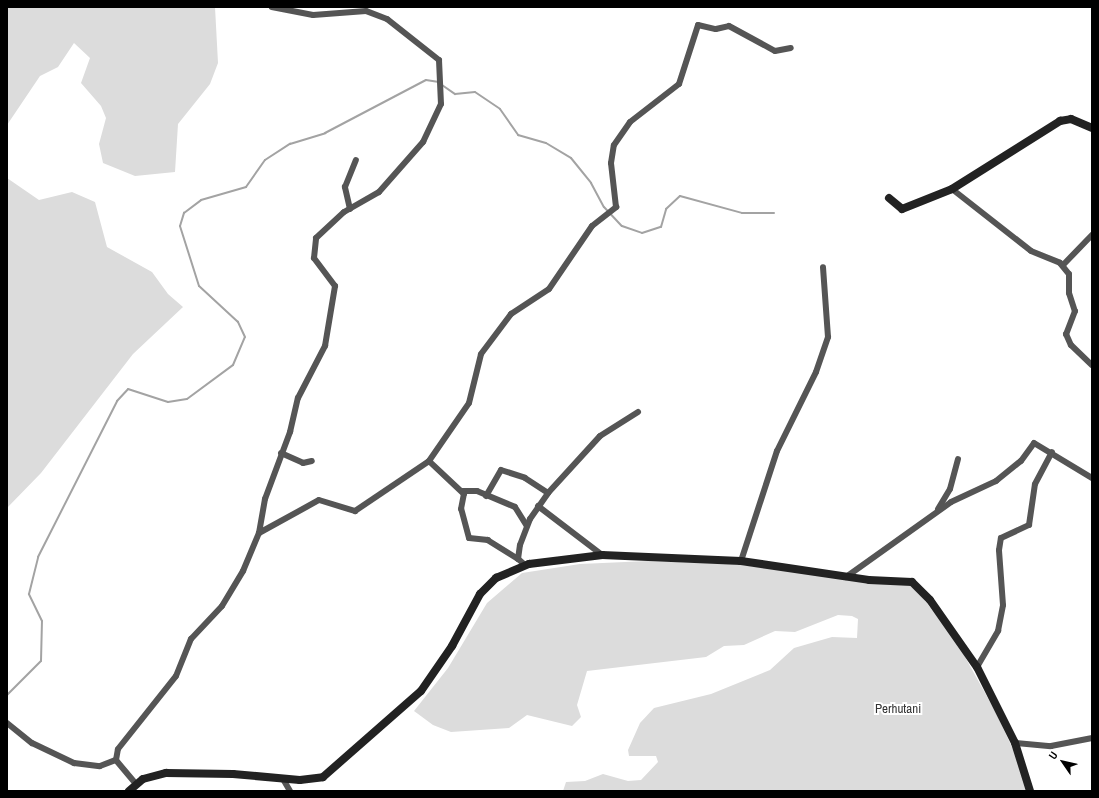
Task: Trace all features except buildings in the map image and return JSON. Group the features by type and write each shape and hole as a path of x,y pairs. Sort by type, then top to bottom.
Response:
{"street":[{"path":"116,760 122,742 180,670 191,639 228,598 259,533 264,499 302,387 325,346 327,321 334,306 334,281 316,263 314,246 320,232 350,209 379,192 423,142 438,115 442,68 430,50 378,15 366,11 314,15 272,7"},
{"path":"259,533 319,500 355,512 429,461 469,403 485,347 511,314 549,289 592,226 613,211 618,202 611,163 614,145 630,122 680,84 698,24 716,28 728,26 775,51 791,48"},
{"path":"889,198 902,209 952,189 1060,121 1071,119 1092,128"},
{"path":"350,209 345,187 356,160"},
{"path":"952,189 1031,251 1063,265 1071,277 1069,293 1075,311 1066,334 1071,345 1092,365"},
{"path":"1063,265 1092,235"},
{"path":"741,561 777,451 816,372 826,344 828,322 824,267"},
{"path":"518,559 527,526 538,506 548,493 596,440 638,412"},
{"path":"846,577 936,512 996,481 1021,461 1034,443 1052,452 1092,478"},
{"path":"977,667 998,631 1002,605 999,550 1001,538 1029,526 1035,484 1052,452"},
{"path":"280,453 303,463 312,461"},
{"path":"936,512 950,489 958,459"},
{"path":"429,461 462,491 486,496 515,507 527,526"},
{"path":"486,496 501,470 525,478 548,493"},
{"path":"462,491 462,513 469,538 488,540 525,565"},
{"path":"538,506 602,555"},
{"path":"129,791 136,784 166,773 283,779 315,779 335,769 421,691 452,646 487,586 504,572 525,565 602,555 741,561 846,577 906,580 919,586 977,667 1015,743 1030,791"},
{"path":"7,723 32,743 74,763 100,766 116,760"},
{"path":"1015,743 1051,746 1092,738"},
{"path":"116,760 136,784"},
{"path":"283,779 290,791"}],"green space":[{"path":"7,7 215,7 218,63 210,84 178,124 175,172 135,176 103,163 99,144 106,118 101,106 81,83 90,58 74,43 58,67 40,76 7,125"},
{"path":"7,178 39,200 72,192 95,202 107,247 152,272 168,294 183,307 133,354 41,473 7,508"},
{"name":"Perhutani","path":"648,561 733,564 914,586 959,646 995,711 1025,775 1026,791 563,791 566,782 585,781 603,774 628,781 641,780 658,762 656,756 629,756 628,750 640,723 654,708 711,694 770,670 794,648 832,637 857,638 858,619 852,616 838,615 795,632 775,631 744,645 724,646 706,657 587,671 577,705 581,717 572,726 527,715 509,728 451,732 433,725 414,711 448,668 487,603 522,573 580,564"}],"waterway":[{"path":"7,695 41,661 42,621 29,594 38,557 117,401 128,389 168,402 187,399 233,365 245,337 238,322 199,286 180,226 184,213 201,200 246,187 265,160 290,144 325,133 426,80 439,82"},
{"path":"442,85 455,94 475,92 500,109 518,135 546,143 571,158 591,183 604,207 622,226 642,233 661,227 666,209 680,196 742,213 774,213"}]}
